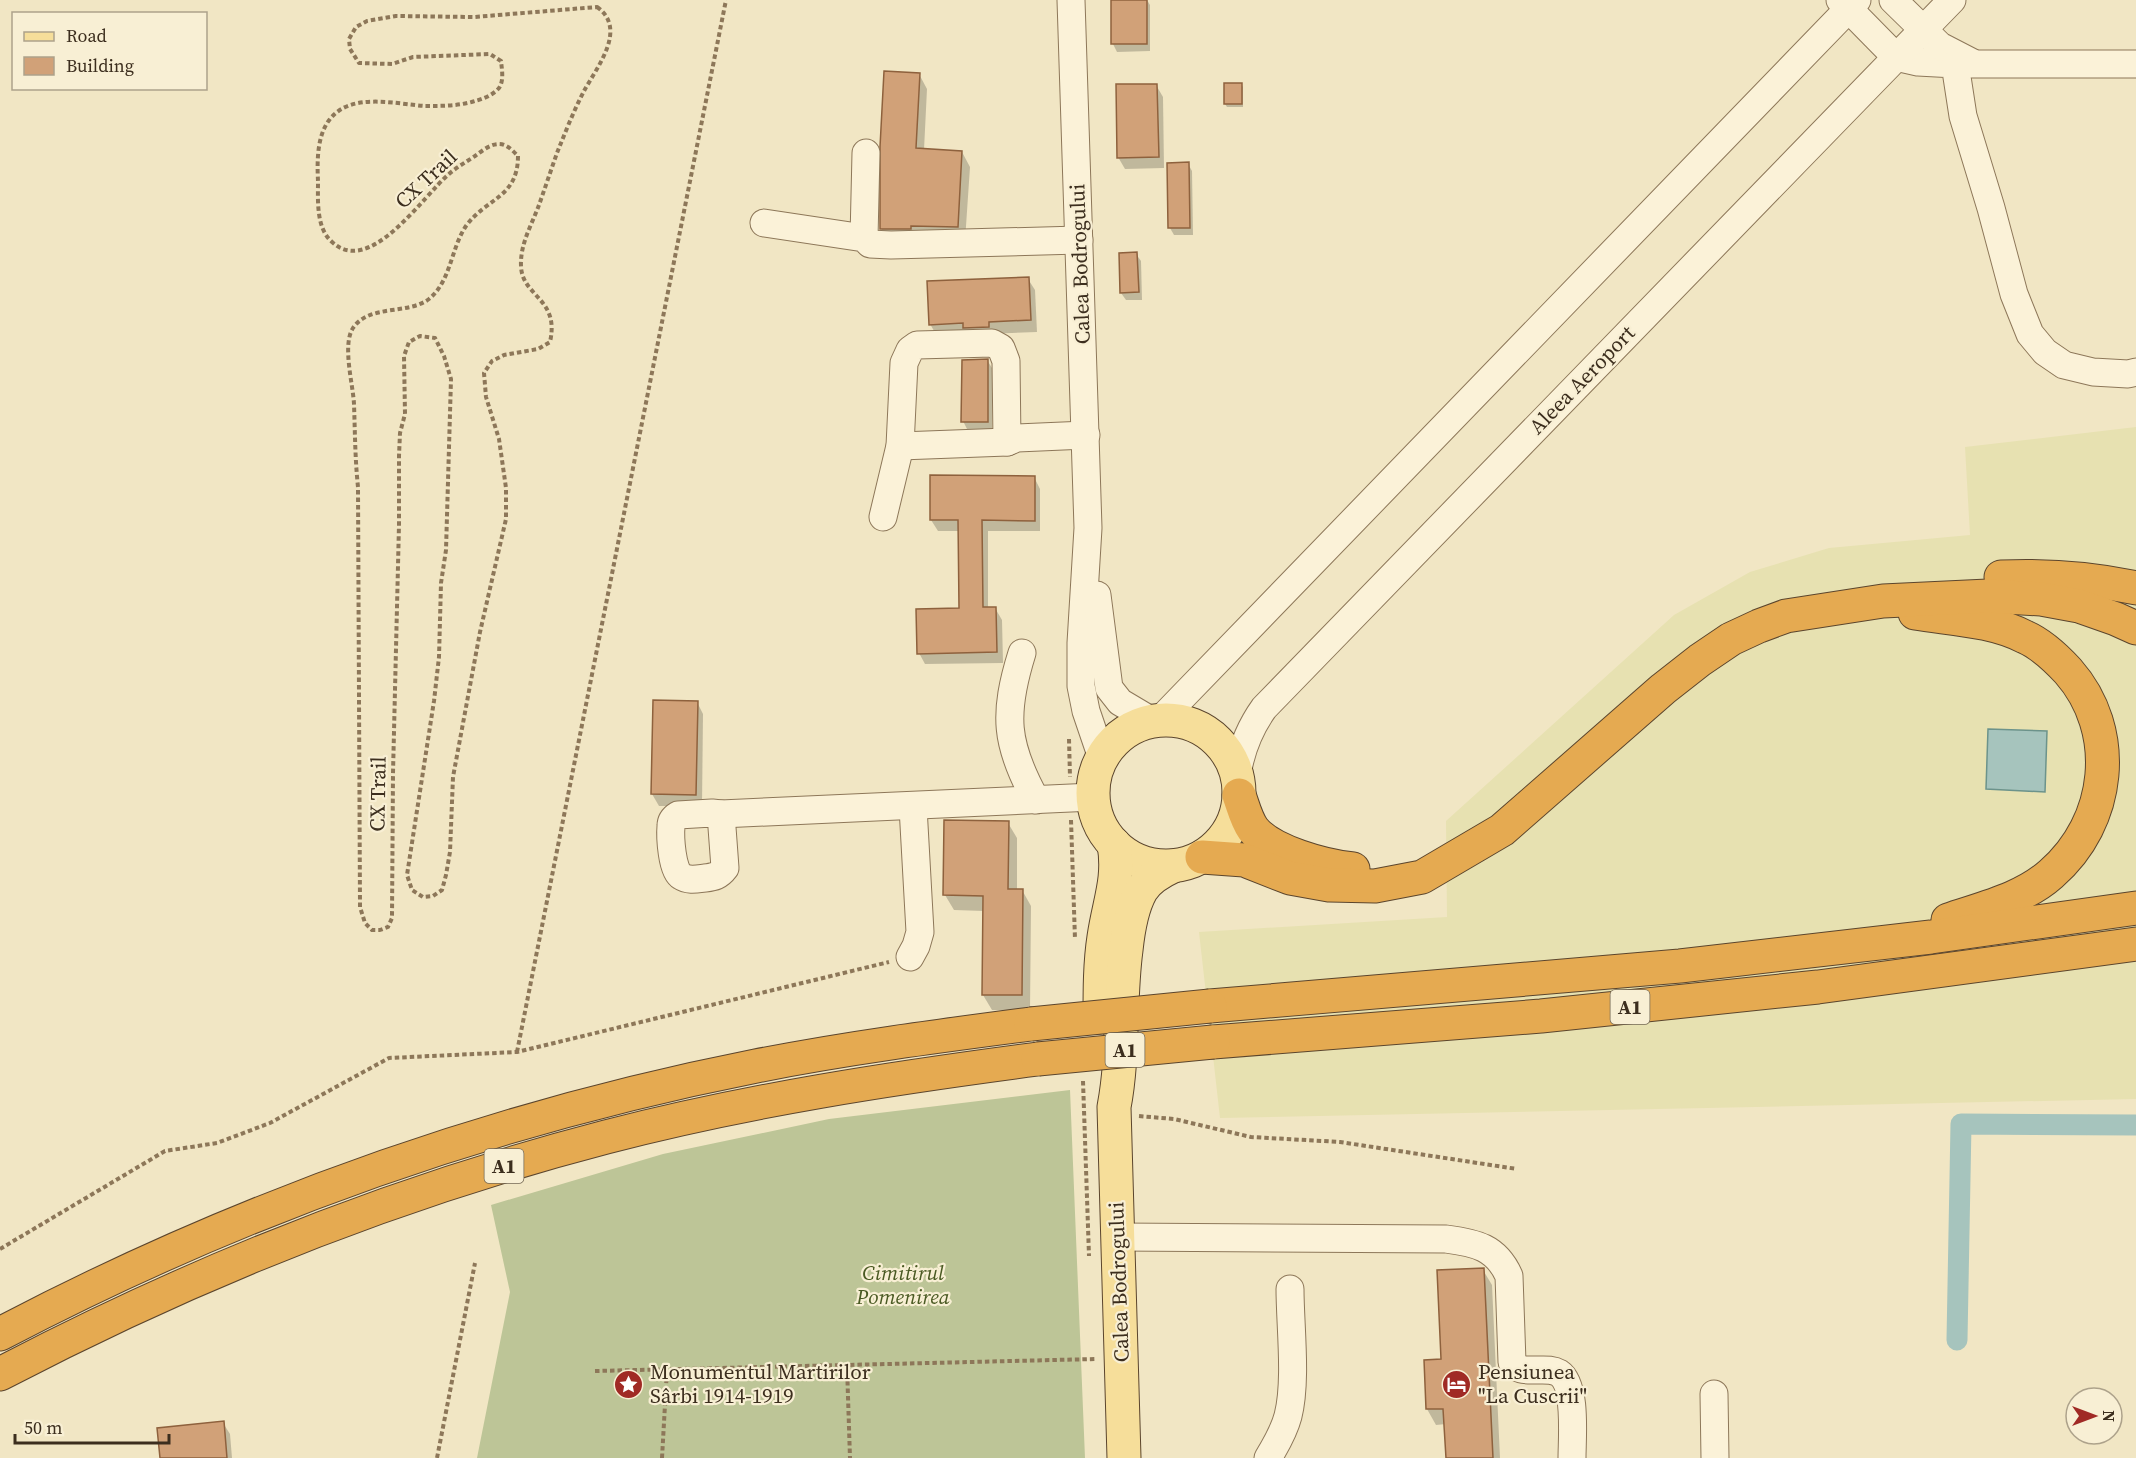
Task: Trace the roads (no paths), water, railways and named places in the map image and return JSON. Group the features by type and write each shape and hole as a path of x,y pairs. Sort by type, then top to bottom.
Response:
{"highway":[{"path":"1915,599 1989,578 2070,577 2136,588"},
{"path":"1187,861 1245,860 1290,878 1311,883 1375,886 1422,877 1502,830 1663,689 1700,660 1731,639 1786,616 1860,604 1988,596 2041,599 2095,611 2136,628"},
{"path":"1860,604 1977,622 2004,628 2027,637 2057,659 2079,686 2094,714 2101,736 2103,756 2103,778 2094,814 2086,832 2070,855 2050,875 2026,891 1997,904 1874,944"},
{"path":"1238,785 1247,819 1259,835 1287,851 1330,865 1392,869 1464,853"},
{"name":"A1","path":"0,1334 134,1268 311,1193 468,1140 602,1101 756,1066 846,1049 1031,1024 1210,1006 1588,975 1874,944 2136,908"},
{"name":"A1","path":"0,1374 108,1319 237,1261 321,1228 476,1174 607,1137 760,1102 852,1085 1038,1059 1213,1042 1541,1016 1818,987 2136,944"}],"main road":[{"name":"Calea Bodrogului","path":"1124,1458 1100,1359 1117,1237 1114,1112 1119,1072 1123,974 1132,917 1141,890 1149,881 1216,846 1231,827 1236,814 1238,785 1226,750 1209,733 1186,722 1157,720 1136,726 1124,732 1114,741 1102,758 1095,778 1078,798 1098,820 1114,844 1137,860 1149,864 1187,861"},
{"name":"Calea Bodrogului","path":"1114,844 1117,871 1104,935 1100,987 1104,1073 1114,1112"}],"street":[{"name":"Calea Bodrogului","path":"1071,0 1088,528 1081,643 1081,686 1086,711 1102,758"},
{"path":"1893,0 1923,30 1966,64"},
{"name":"Aleea Aeroport","path":"1238,785 1246,736 1264,708 1952,0"},
{"path":"1157,720 1849,3 1896,57 1918,62 2136,64"},
{"path":"1966,64 1963,116 1992,208 2014,294 2030,334 2045,352 2064,365 2093,372 2128,374 2136,372"},
{"path":"864,238 866,153"},
{"path":"764,223 864,238 870,244 1079,240"},
{"path":"883,517 900,446 904,363 910,350 916,345 992,343 1001,348 1006,362 1006,442"},
{"path":"900,446 1006,442 1017,438 1086,435"},
{"name":"Calea Bodrogului","path":"1088,528 1109,688 1120,702 1157,720"},
{"path":"1022,653 1011,686 1009,719 1013,753 1036,800"},
{"path":"721,814 1078,798"},
{"path":"910,957 920,932 913,807"},
{"path":"1117,1237 1446,1239 1470,1242 1486,1248 1504,1265 1509,1276 1512,1362 1516,1368 1522,1370 1551,1370 1559,1373 1570,1388 1572,1458"},
{"path":"1268,1458 1279,1440 1288,1416 1292,1394 1290,1289"},
{"path":"1713,1394 1715,1458"}],"water":[{"path":"1988,729 2047,731 2045,792 1986,789"}],"waterway":[{"path":"1957,1340 1961,1124 2136,1125"}],"place":[{"name":"Monumentul Martirilor Sârbi 1914-1919","path":"629,1384"},
{"name":"Pensiunea \"La Cuscrii\"","path":"1457,1384"}],"park label":[{"name":"Cimitirul Pomenirea","path":"903,1285"}]}
